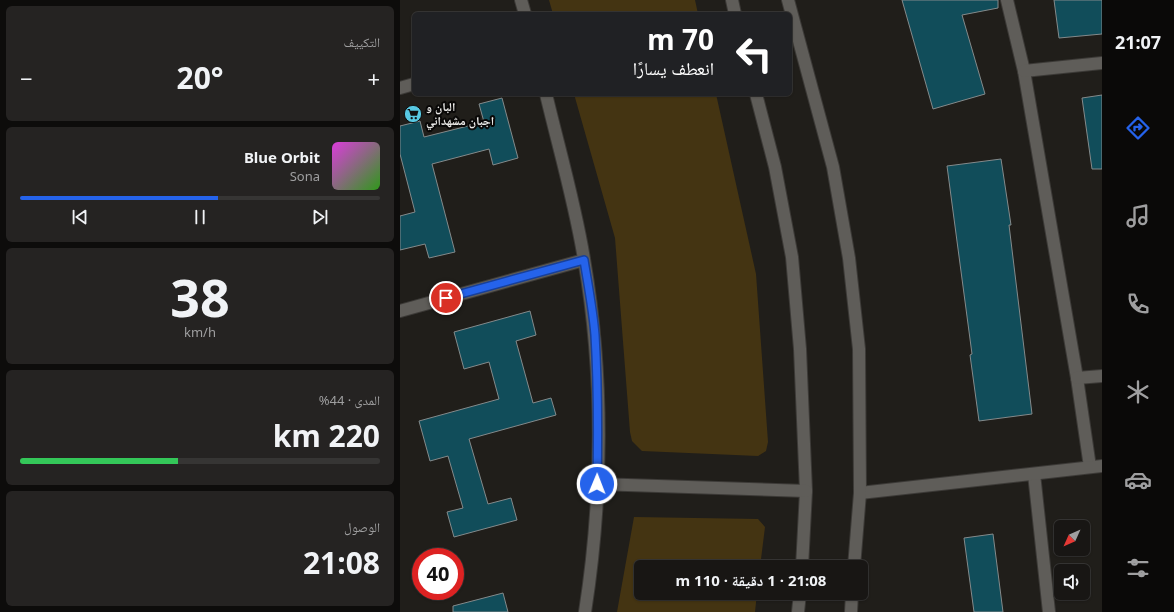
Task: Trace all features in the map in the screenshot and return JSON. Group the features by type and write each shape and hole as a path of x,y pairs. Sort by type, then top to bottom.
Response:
{"street":[{"path":"521,0 524,12"},
{"path":"732,0 735,12"},
{"path":"788,0 791,12"},
{"path":"1007,0 1024,71 1077,378 1090,467"},
{"path":"792,15 832,167 849,258 859,349 860,492 855,560"},
{"path":"1024,71 1102,63"},
{"path":"400,88 412,85"},
{"path":"546,96 575,214 584,260 596,357 599,409 597,484 593,540 585,612"},
{"path":"757,96 775,167 792,257 800,349 806,491 802,560"},
{"path":"400,311 584,260"},
{"path":"1077,378 1102,376"},
{"path":"860,492 1102,466"},
{"path":"1034,474 1049,612"},
{"path":"597,484 806,491"},
{"path":"798,612 799,600"},
{"path":"851,612 852,600"}],"shaded area":[{"path":"549,0 695,0 698,12 552,12"},
{"path":"575,96 716,96 756,274 768,442 766,451 758,456 642,451 632,441 630,432 615,238"},
{"path":"634,517 758,519 765,527 761,560 634,560 634,600 756,600 755,612 617,612"}],"building":[{"path":"902,0 998,0 998,8 962,15 985,94 933,109"},
{"path":"1054,0 1102,0 1102,34 1059,38"},
{"path":"1102,95 1102,169 1092,169 1082,98"},
{"path":"502,98 518,158 493,165 489,149 432,164 455,252 429,258 425,244 400,250 400,216 415,212 400,154 400,126 420,121 424,137 484,122 479,104"},
{"path":"1001,159 1011,225 1009,225 1032,414 979,421 970,355 972,354 947,166"},
{"path":"530,311 536,335 516,341 533,403 551,398 556,415 469,439 488,504 511,498 517,520 454,537 447,512 463,508 448,456 430,461 419,421 499,399 489,362 464,369 454,332"},
{"path":"993,534 1003,612 974,612 964,538"},
{"path":"503,593 508,612 453,612 453,606"}],"place":[{"name":"البان و اجبان مشهداني","path":"413,114"}],"route":[{"path":"446,298 584,260 594,334 599,409 597,484"}]}
